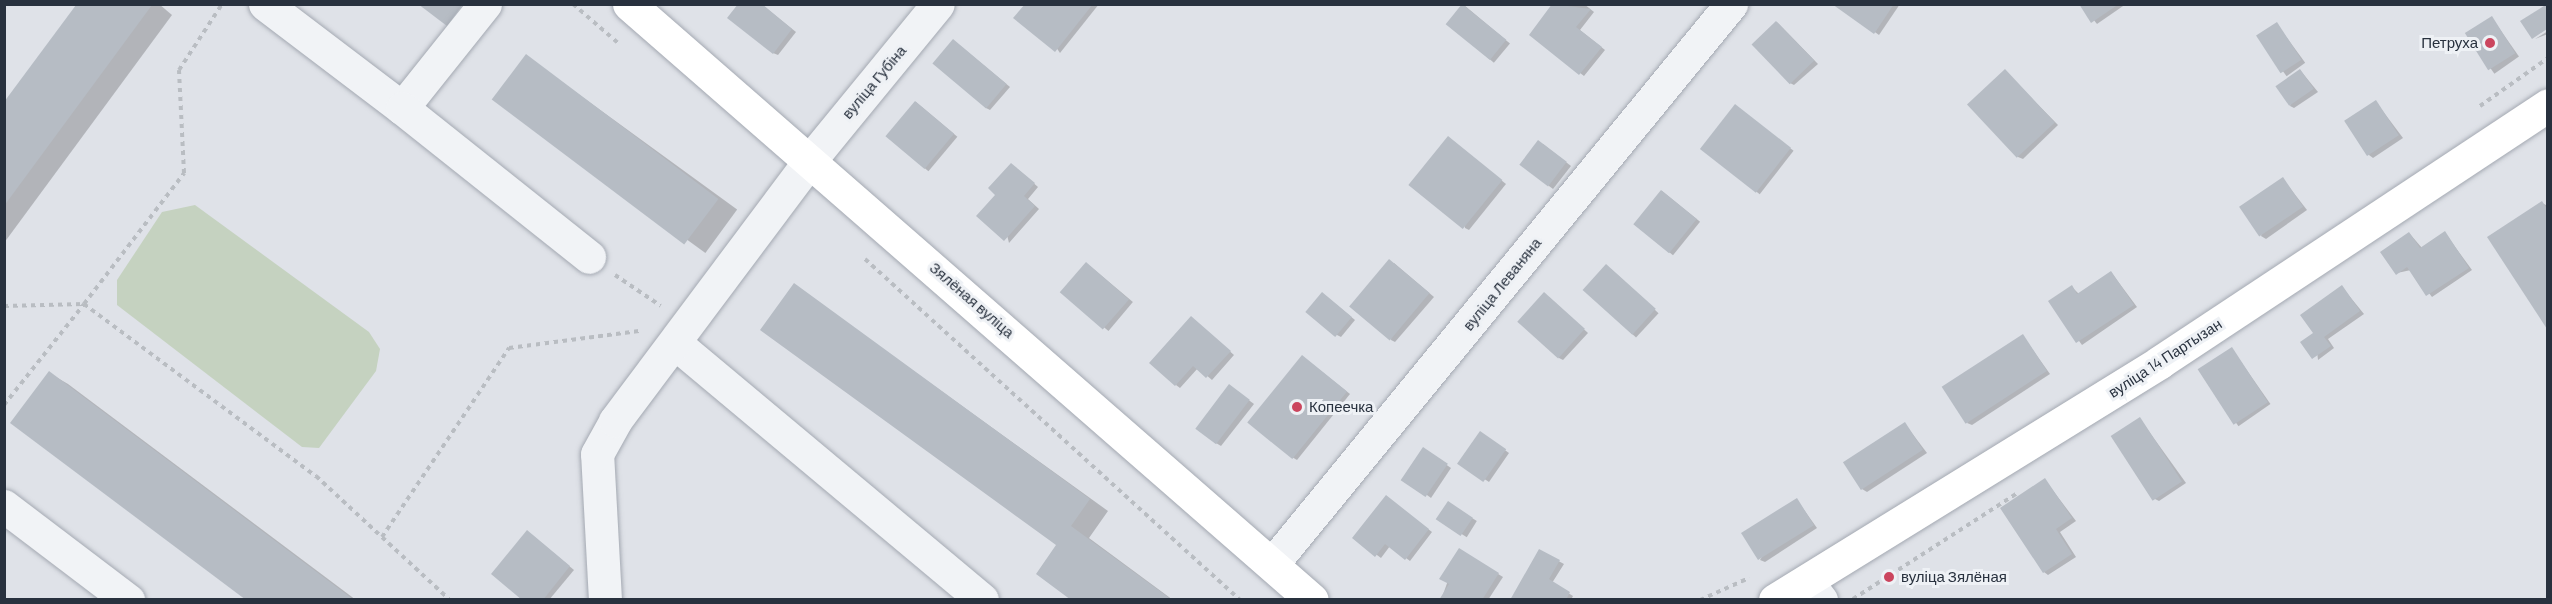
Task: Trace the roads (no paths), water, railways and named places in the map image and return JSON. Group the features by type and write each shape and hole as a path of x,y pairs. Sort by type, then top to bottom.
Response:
{"main road":[{"name":"Зялёная вуліца","path":"629,4 811,159 1273,563 1312,600"},
{"name":"вуліца 14 Партызан","path":"1775,600 1814,591 2547,105"}],"street":[{"path":"265,4 402,108 589,256"},
{"path":"402,108 485,4"},
{"name":"вуліца Губіна","path":"604,600 597,454 811,159 938,4"},
{"name":"вуліца Леваняна","path":"1273,563 1731,4"},
{"path":"682,334 982,600"},
{"path":"4,506 128,600"}],"place":[{"name":"Петруха","path":"2490,43"},
{"name":"Копеечка","path":"1297,407"},
{"name":"вуліца Зялёная","path":"1889,577"}]}
